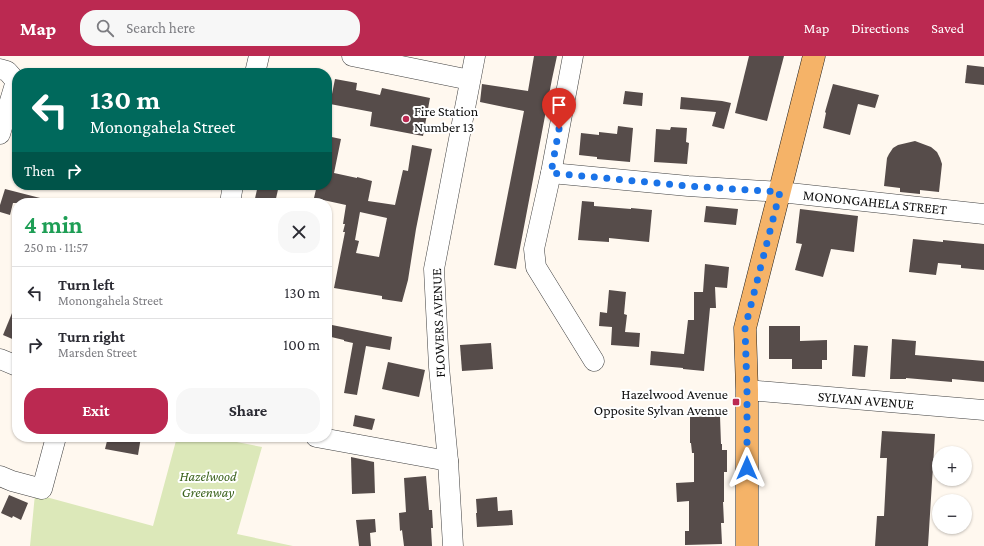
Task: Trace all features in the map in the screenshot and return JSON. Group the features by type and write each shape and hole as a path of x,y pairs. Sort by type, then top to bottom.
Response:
{"main road":[{"path":"747,546 747,390 745,328 814,56"}],"street":[{"path":"256,68 259,56"},
{"path":"352,56 470,80"},
{"name":"FLOWERS AVENUE","path":"453,546 448,461 439,367 434,269 475,56"},
{"path":"573,56 551,173 534,249 536,267 594,361"},
{"path":"0,69 7,71 12,77"},
{"path":"0,134 12,94"},
{"name":"MONONGAHELA STREET","path":"551,173 688,186 780,192 984,214"},
{"path":"0,359 12,364"},
{"name":"SYLVAN AVENUE","path":"747,390 984,410"},
{"path":"332,440 448,461"},
{"path":"0,476 42,489 55,442"}],"green space":[{"name":"Hazelwood Greenway","path":"176,442 236,442 262,447 237,534 293,546 30,546 35,494 153,526"}],"building":[{"path":"534,56 557,56 516,269 494,265 524,111 480,102 482,84 528,91"},
{"path":"749,56 784,56 767,121 735,113"},
{"path":"967,65 984,67 984,85 965,83"},
{"path":"335,79 357,83 356,90 380,95 382,88 430,98 423,136 370,126 372,112 332,104 332,94"},
{"path":"833,84 879,95 875,108 858,104 850,135 823,128 825,112"},
{"path":"625,91 643,93 642,106 623,104"},
{"path":"681,97 731,103 724,129 712,126 716,112 680,109"},
{"path":"618,126 633,128 630,162 597,159 597,157 579,155 581,133 599,135 599,132 617,134"},
{"path":"671,127 687,128 686,142 689,143 687,164 654,162 656,129 670,130"},
{"path":"332,137 341,139 334,173 372,181 368,201 395,205 403,170 408,171 412,145 432,149 416,229 408,280 402,302 382,299 382,296 334,288 345,232 343,232 345,224 343,224 346,205 332,202 332,198 314,198 316,190 332,190","holes":["360,212 387,218 379,257 356,253 359,241 355,240"]},
{"path":"915,141 931,147 937,152 940,158 942,164 939,192 920,190 920,194 900,192 900,188 884,186 887,158 893,148 898,145"},
{"path":"5,189 40,198 12,198 10,215 0,212 0,205"},
{"path":"257,190 278,190 276,198 255,198"},
{"path":"582,201 594,202 594,206 652,210 649,242 609,238 609,242 578,240"},
{"path":"706,206 738,209 736,225 704,222"},
{"path":"800,209 858,216 854,252 831,249 823,277 795,270 802,244 796,243"},
{"path":"913,239 984,244 984,270 961,268 961,265 938,263 936,275 909,272"},
{"path":"705,264 729,267 727,288 715,287 716,308 710,308 704,371 650,365 651,351 684,354 688,320 694,320 694,292 703,292"},
{"path":"609,290 626,292 624,314 627,315 625,332 640,333 639,347 611,345 612,327 599,326 600,312 607,313"},
{"path":"12,313 12,339 3,335"},
{"path":"332,325 392,337 390,350 366,346 357,395 344,393 353,343 332,337"},
{"path":"769,326 800,326 800,341 827,340 827,360 822,360 822,369 792,369 792,359 769,359"},
{"path":"892,339 916,341 915,355 984,361 984,382 952,379 952,382 906,378 890,379"},
{"path":"491,343 493,369 462,371 460,345"},
{"path":"854,345 868,346 865,377 852,376"},
{"path":"388,362 425,370 419,397 382,389"},
{"path":"355,415 375,419 372,430 353,426"},
{"path":"720,416 722,450 727,450 727,472 724,472 724,523 721,523 722,544 685,545 685,531 689,531 689,501 677,502 676,483 694,482 694,453 692,453 690,443 690,417"},
{"path":"882,431 935,434 934,446 932,446 932,482 928,546 875,546 877,516 884,516 887,458 880,458"},
{"path":"107,442 140,442 138,455 105,449"},
{"path":"351,457 374,462 375,493 352,494"},
{"path":"426,476 429,510 432,510 432,546 404,546 402,530 400,531 399,513 406,512 404,478"},
{"path":"9,495 28,503 21,520 1,513"},
{"path":"497,497 498,511 512,510 513,525 477,527 476,499"},
{"path":"375,519 376,532 370,533 371,546 359,546 356,520"}],"place":[{"name":"Fire Station Number 13","path":"406,119"},
{"name":"Hazelwood Avenue Opposite Sylvan Avenue","path":"736,402"}],"route":[{"path":"559,129 551,173 688,186 780,192 745,328 747,468"}]}
